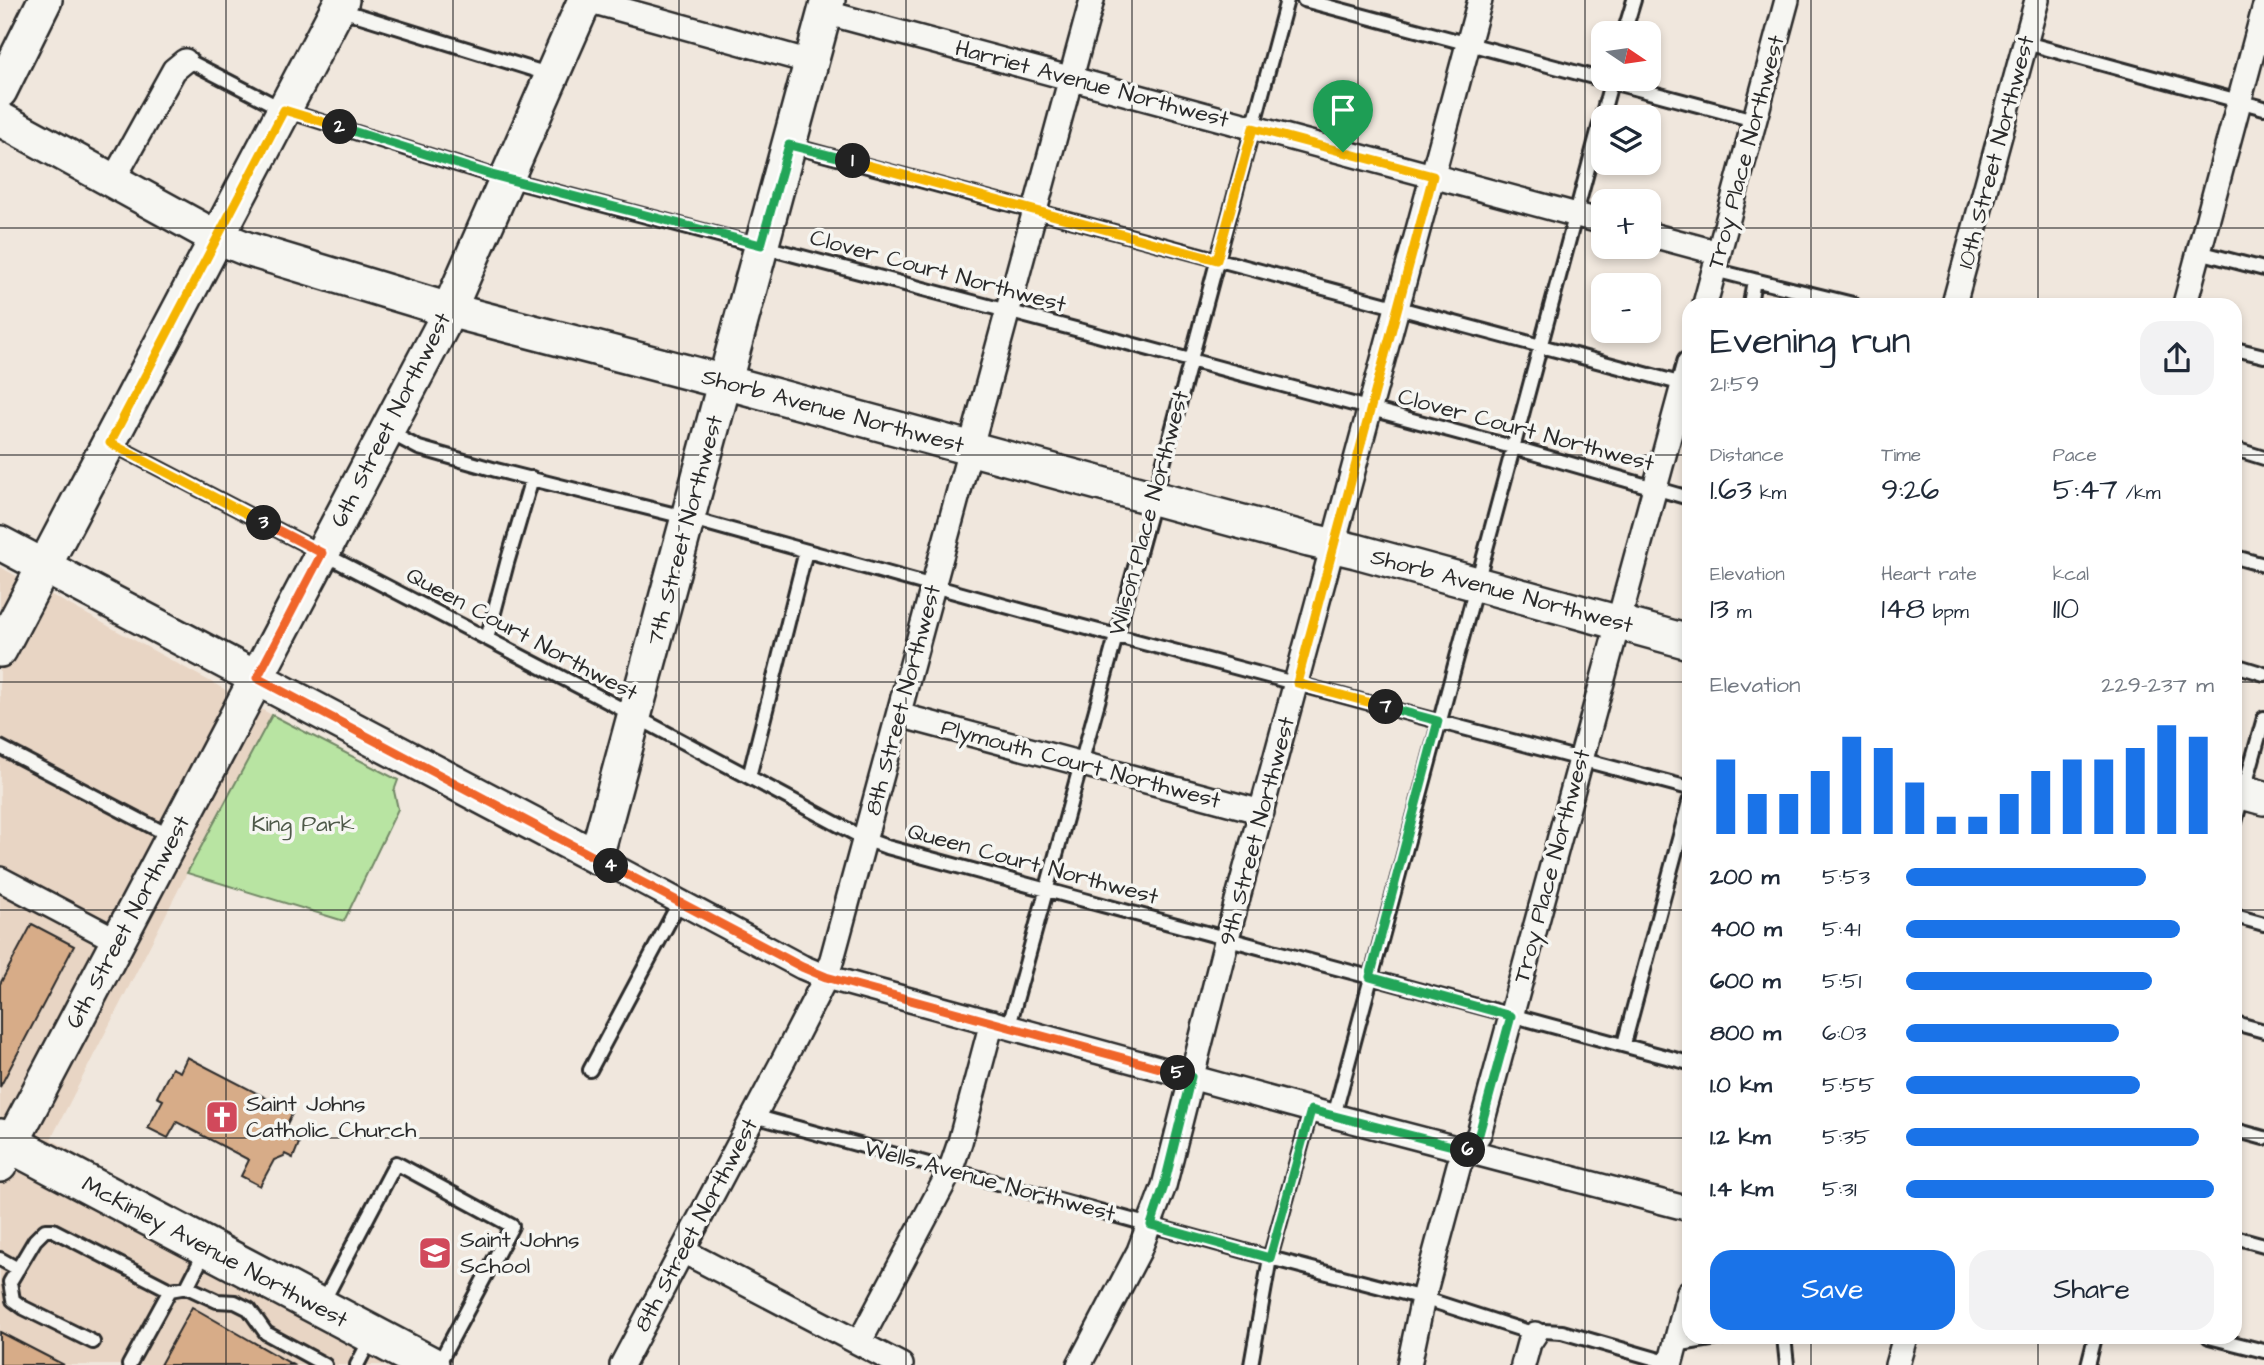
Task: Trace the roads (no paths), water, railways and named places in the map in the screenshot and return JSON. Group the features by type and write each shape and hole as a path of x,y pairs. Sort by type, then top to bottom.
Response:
{"main road":[{"name":"McKinley Avenue Northwest","path":"4,1149 207,1248 320,1307 365,1350 430,1365"}],"street":[{"path":"0,91 45,0"},
{"path":"586,0 811,62"},
{"name":"6th Street Northwest","path":"4,1149 173,838 449,310 586,0"},
{"name":"8th Street Northwest","path":"622,1365 826,977 1093,0"},
{"name":"9th Street Northwest","path":"1079,1365 1151,1225 1164,1186 1227,938 1480,0"},
{"name":"Troy Place Northwest","path":"1707,298 1787,0"},
{"name":"10th Street Northwest","path":"1956,298 2037,0"},
{"path":"0,650 340,4"},
{"name":"7th Street Northwest","path":"596,858 826,6"},
{"name":"Harriet Avenue Northwest","path":"826,6 1072,78 1591,218"},
{"path":"2187,298 2264,9"},
{"path":"112,182 174,69 185,61"},
{"name":"Shorb Avenue Northwest","path":"0,120 219,238 247,249 449,310 1682,640"},
{"path":"1661,239 1717,262"},
{"name":"Troy Place Northwest","path":"1409,1365 1423,1298 1459,1165 1479,1134 1682,390"},
{"path":"0,543 679,903 826,977 1311,1110 1682,1207"},
{"name":"Plymouth Court Northwest","path":"899,715 1262,812"},
{"path":"0,879 118,941"},
{"name":"Wilson Place Northwest","path":"859,1343 950,1171 1000,1024"},
{"path":"682,1251 901,1365"},
{"path":"1671,1358 1682,1318"},
{"path":"1523,1365 1529,1343 1535,1334"},
{"path":"1898,1365 1903,1344"}],"lane":[{"name":"Wilson Place Northwest","path":"1000,1024 1047,890 1287,0"},
{"path":"1304,0 1591,75"},
{"path":"1628,21 1634,0"},
{"path":"340,4 553,75"},
{"path":"2026,43 2264,108"},
{"name":"Clover Court Northwest","path":"185,61 284,110 507,179 1191,360 1682,496"},
{"path":"1334,1116 1608,91"},
{"path":"1650,91 1754,120"},
{"path":"789,145 1539,346 1682,371"},
{"path":"2199,252 2264,270"},
{"path":"1717,262 1754,279 1829,298"},
{"path":"1751,298 1754,279"},
{"path":"2242,350 2264,356"},
{"path":"386,431 419,448 1682,786"},
{"name":"Queen Court Northwest","path":"110,443 865,839 1682,1061"},
{"path":"2242,452 2264,458"},
{"path":"487,639 532,478"},
{"path":"749,777 806,551"},
{"path":"2242,559 2264,565"},
{"path":"2242,668 2264,674"},
{"path":"2244,801 2264,718"},
{"path":"0,747 173,838"},
{"path":"1624,1044 1682,828"},
{"path":"590,1070 679,903"},
{"path":"2242,918 2264,924"},
{"path":"2242,1025 2264,1031"},
{"path":"1250,1365 1270,1258 1311,1110"},
{"name":"Wells Avenue Northwest","path":"754,1116 1423,1298 1535,1334 1543,1331 1562,1332 1671,1358 1706,1344"},
{"path":"2242,1132 2264,1138"},
{"path":"320,1307 396,1163 512,1226 438,1365"},
{"path":"93,1342 13,1300 10,1282 45,1230 53,1230 170,1290 187,1287 217,1301 235,1302 249,1309 266,1333 325,1365"},
{"path":"2242,1239 2264,1245"},
{"path":"187,1287 207,1248"},
{"path":"0,1259 18,1269"},
{"path":"129,1365 170,1290"},
{"path":"1785,1344 1787,1365"},
{"path":"2088,1365 2093,1344"},
{"path":"2236,1344 2264,1351"}],"place":[{"name":"Saint Johns Catholic Church","path":"222,1117"},
{"name":"Saint Johns School","path":"435,1253"}],"park label":[{"name":"King Park","path":"303,824"}]}
